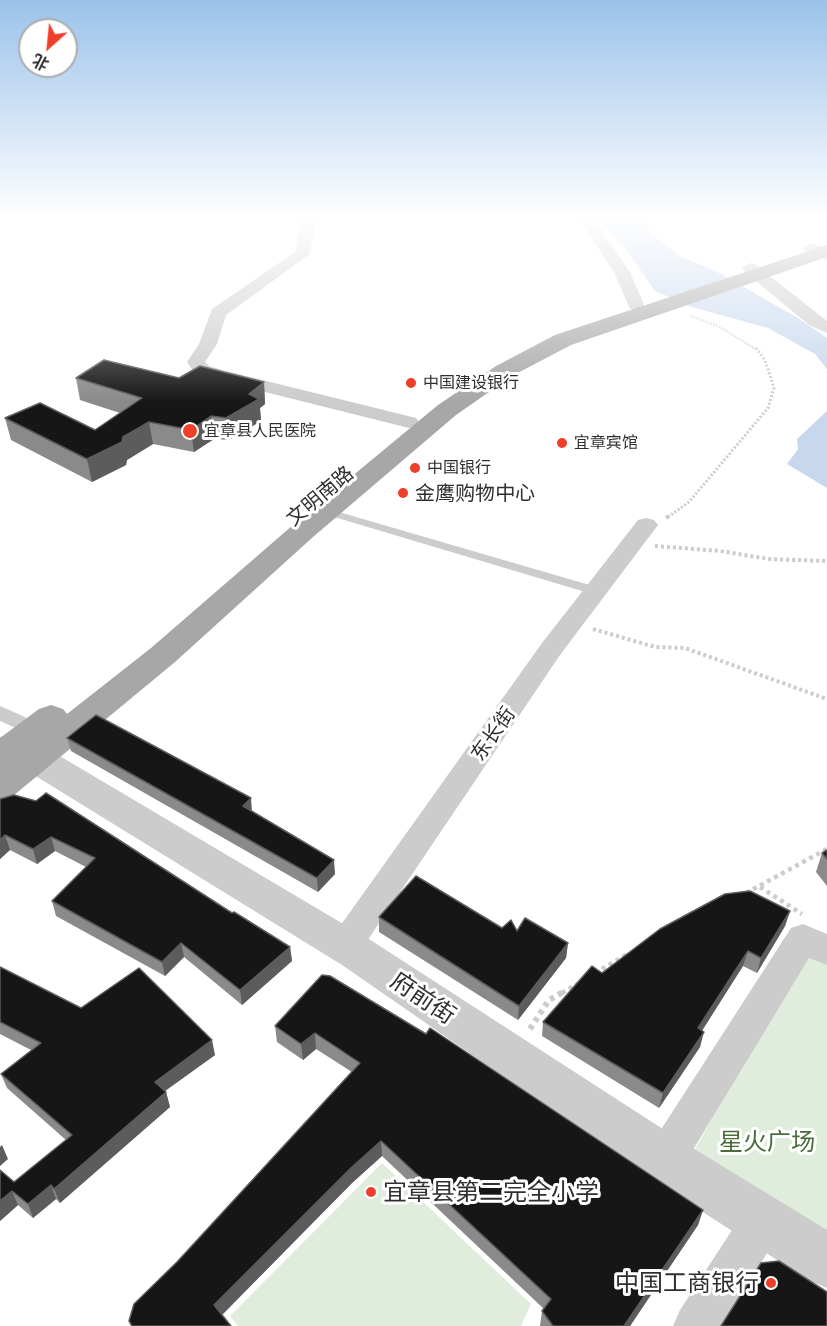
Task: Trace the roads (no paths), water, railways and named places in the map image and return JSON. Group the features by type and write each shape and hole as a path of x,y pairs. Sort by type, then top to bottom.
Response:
{"main road":[{"path":"0,787 13,739 163,655 318,509 447,410 535,353 563,340 736,278"},
{"name":"文明南路","path":"318,509 409,422 459,383 499,358 562,332 665,305"}],"street":[{"path":"268,278 218,313 208,344 196,362 202,370 409,422"},
{"path":"629,278 665,305"},
{"path":"752,278 827,328"},
{"name":"东长街","path":"345,946 571,623 646,525"},
{"name":"府前街","path":"13,739 345,946 665,1159 827,1261"},
{"path":"665,1159 815,944"},
{"path":"696,1326 762,1222"}],"lane":[{"path":"318,509 596,591"}],"water":[{"path":"646,278 728,278 798,318 827,338 827,369 815,354 768,328 692,307 655,291"},
{"path":"827,411 827,488 787,464 798,449 797,439"}],"place":[{"name":"中国建设银行","path":"411,383"},
{"name":"宜章县人民医院","path":"190,431"},
{"name":"宜章宾馆","path":"562,443"},
{"name":"中国银行","path":"415,468"},
{"name":"金鹰购物中心","path":"403,493"},
{"name":"宜章县第二完全小学","path":"371,1192"},
{"name":"中国工商银行","path":"771,1283"}],"park label":[{"name":"星火广场","path":"767,1142"}]}
